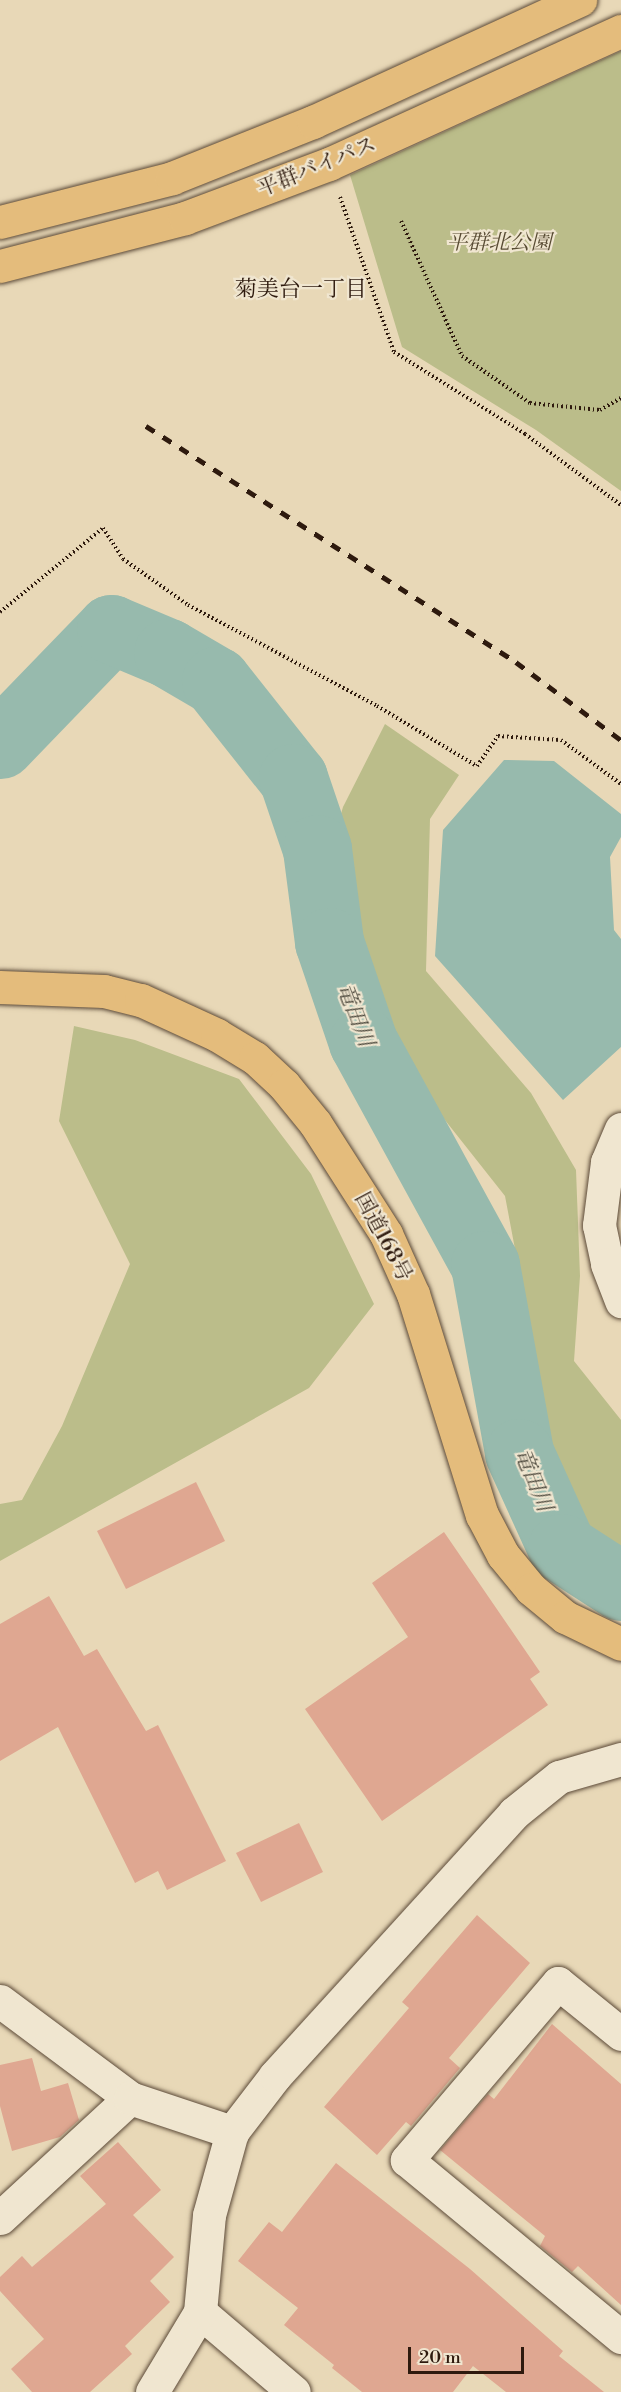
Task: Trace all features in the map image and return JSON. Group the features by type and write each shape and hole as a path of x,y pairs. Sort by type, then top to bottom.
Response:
{"highway":[{"name":"平群バイパス","path":"0,222 172,178 313,122 580,0"},
{"name":"平群バイパス","path":"0,266 185,218 329,164 621,31"},
{"name":"国道168号","path":"0,987 104,991 141,1000 217,1035 255,1058 284,1085 315,1123 386,1234 413,1294 482,1515 502,1555 531,1589 565,1617 621,1644"}],"street":[{"path":"621,1129 605,1172 599,1226 607,1263 621,1301"},
{"path":"152,2392 201,2312 208,2214 232,2132 275,2076 514,1813 559,1777 621,1759"},
{"path":"621,2034 558,1983 407,2160 621,2337"},
{"path":"0,2001 130,2098 232,2132"},
{"path":"0,2218 130,2098"},
{"path":"201,2312 294,2392"}],"path":[{"path":"329,164 394,352 525,434 621,505"},
{"path":"401,221 462,356 530,403 600,410 621,398"},
{"path":"0,612 103,528 123,559 188,605 377,706 477,766 498,736 561,740 621,784"}],"green space":[{"name":"平群北公園","path":"621,51 621,491 536,430 402,347 350,175"},
{"path":"385,724 459,775 430,819 426,971 531,1093 576,1170 580,1276 574,1361 621,1420 621,1569 575,1539 534,1450 510,1333 518,1265 505,1196 388,1048 349,958 329,854 343,807"},
{"path":"74,1026 135,1040 239,1079 311,1174 374,1304 309,1388 0,1561 0,1504 22,1500 62,1426 130,1264 59,1121"}],"shaded area":[{"path":"504,760 554,761 621,814 621,837 610,857 614,930 621,939 621,1047 563,1100 435,956 443,830"}],"building":[{"path":"196,1482 225,1541 126,1589 97,1531"},
{"path":"444,1532 540,1672 530,1679 548,1705 382,1821 305,1709 408,1637 372,1583"},
{"path":"49,1596 84,1656 97,1649 146,1731 158,1725 226,1861 167,1890 158,1871 135,1883 58,1727 0,1761 0,1624"},
{"path":"299,1823 323,1872 261,1902 236,1853"},
{"path":"477,1915 530,1963 449,2058 460,2068 411,2126 406,2122 377,2155 324,2107 409,2008 402,2002"},
{"path":"552,2024 621,2084 621,2305 578,2266 572,2272 540,2246 545,2236 440,2150 488,2094 494,2099"},
{"path":"32,2058 41,2091 68,2083 79,2120 60,2137 12,2151 0,2106 0,2065"},
{"path":"118,2142 161,2190 133,2215 174,2257 150,2281 170,2302 125,2346 132,2354 90,2392 32,2392 11,2369 44,2339 0,2291 0,2277 22,2256 32,2267 106,2204 80,2176"},
{"path":"336,2163 470,2269 563,2351 559,2356 604,2392 506,2392 473,2366 453,2392 362,2392 332,2368 334,2365 284,2325 298,2308 238,2261 269,2222 282,2232"}],"waterway":[{"name":"竜田川","path":"0,744 111,629 168,653 216,681 293,778 317,849 329,942 363,1042 485,1265 519,1453 562,1548 621,1586"}],"railway":[{"path":"146,426 516,662 621,740"}],"district":[{"name":"菊美台一丁目","path":"301,290"}]}
